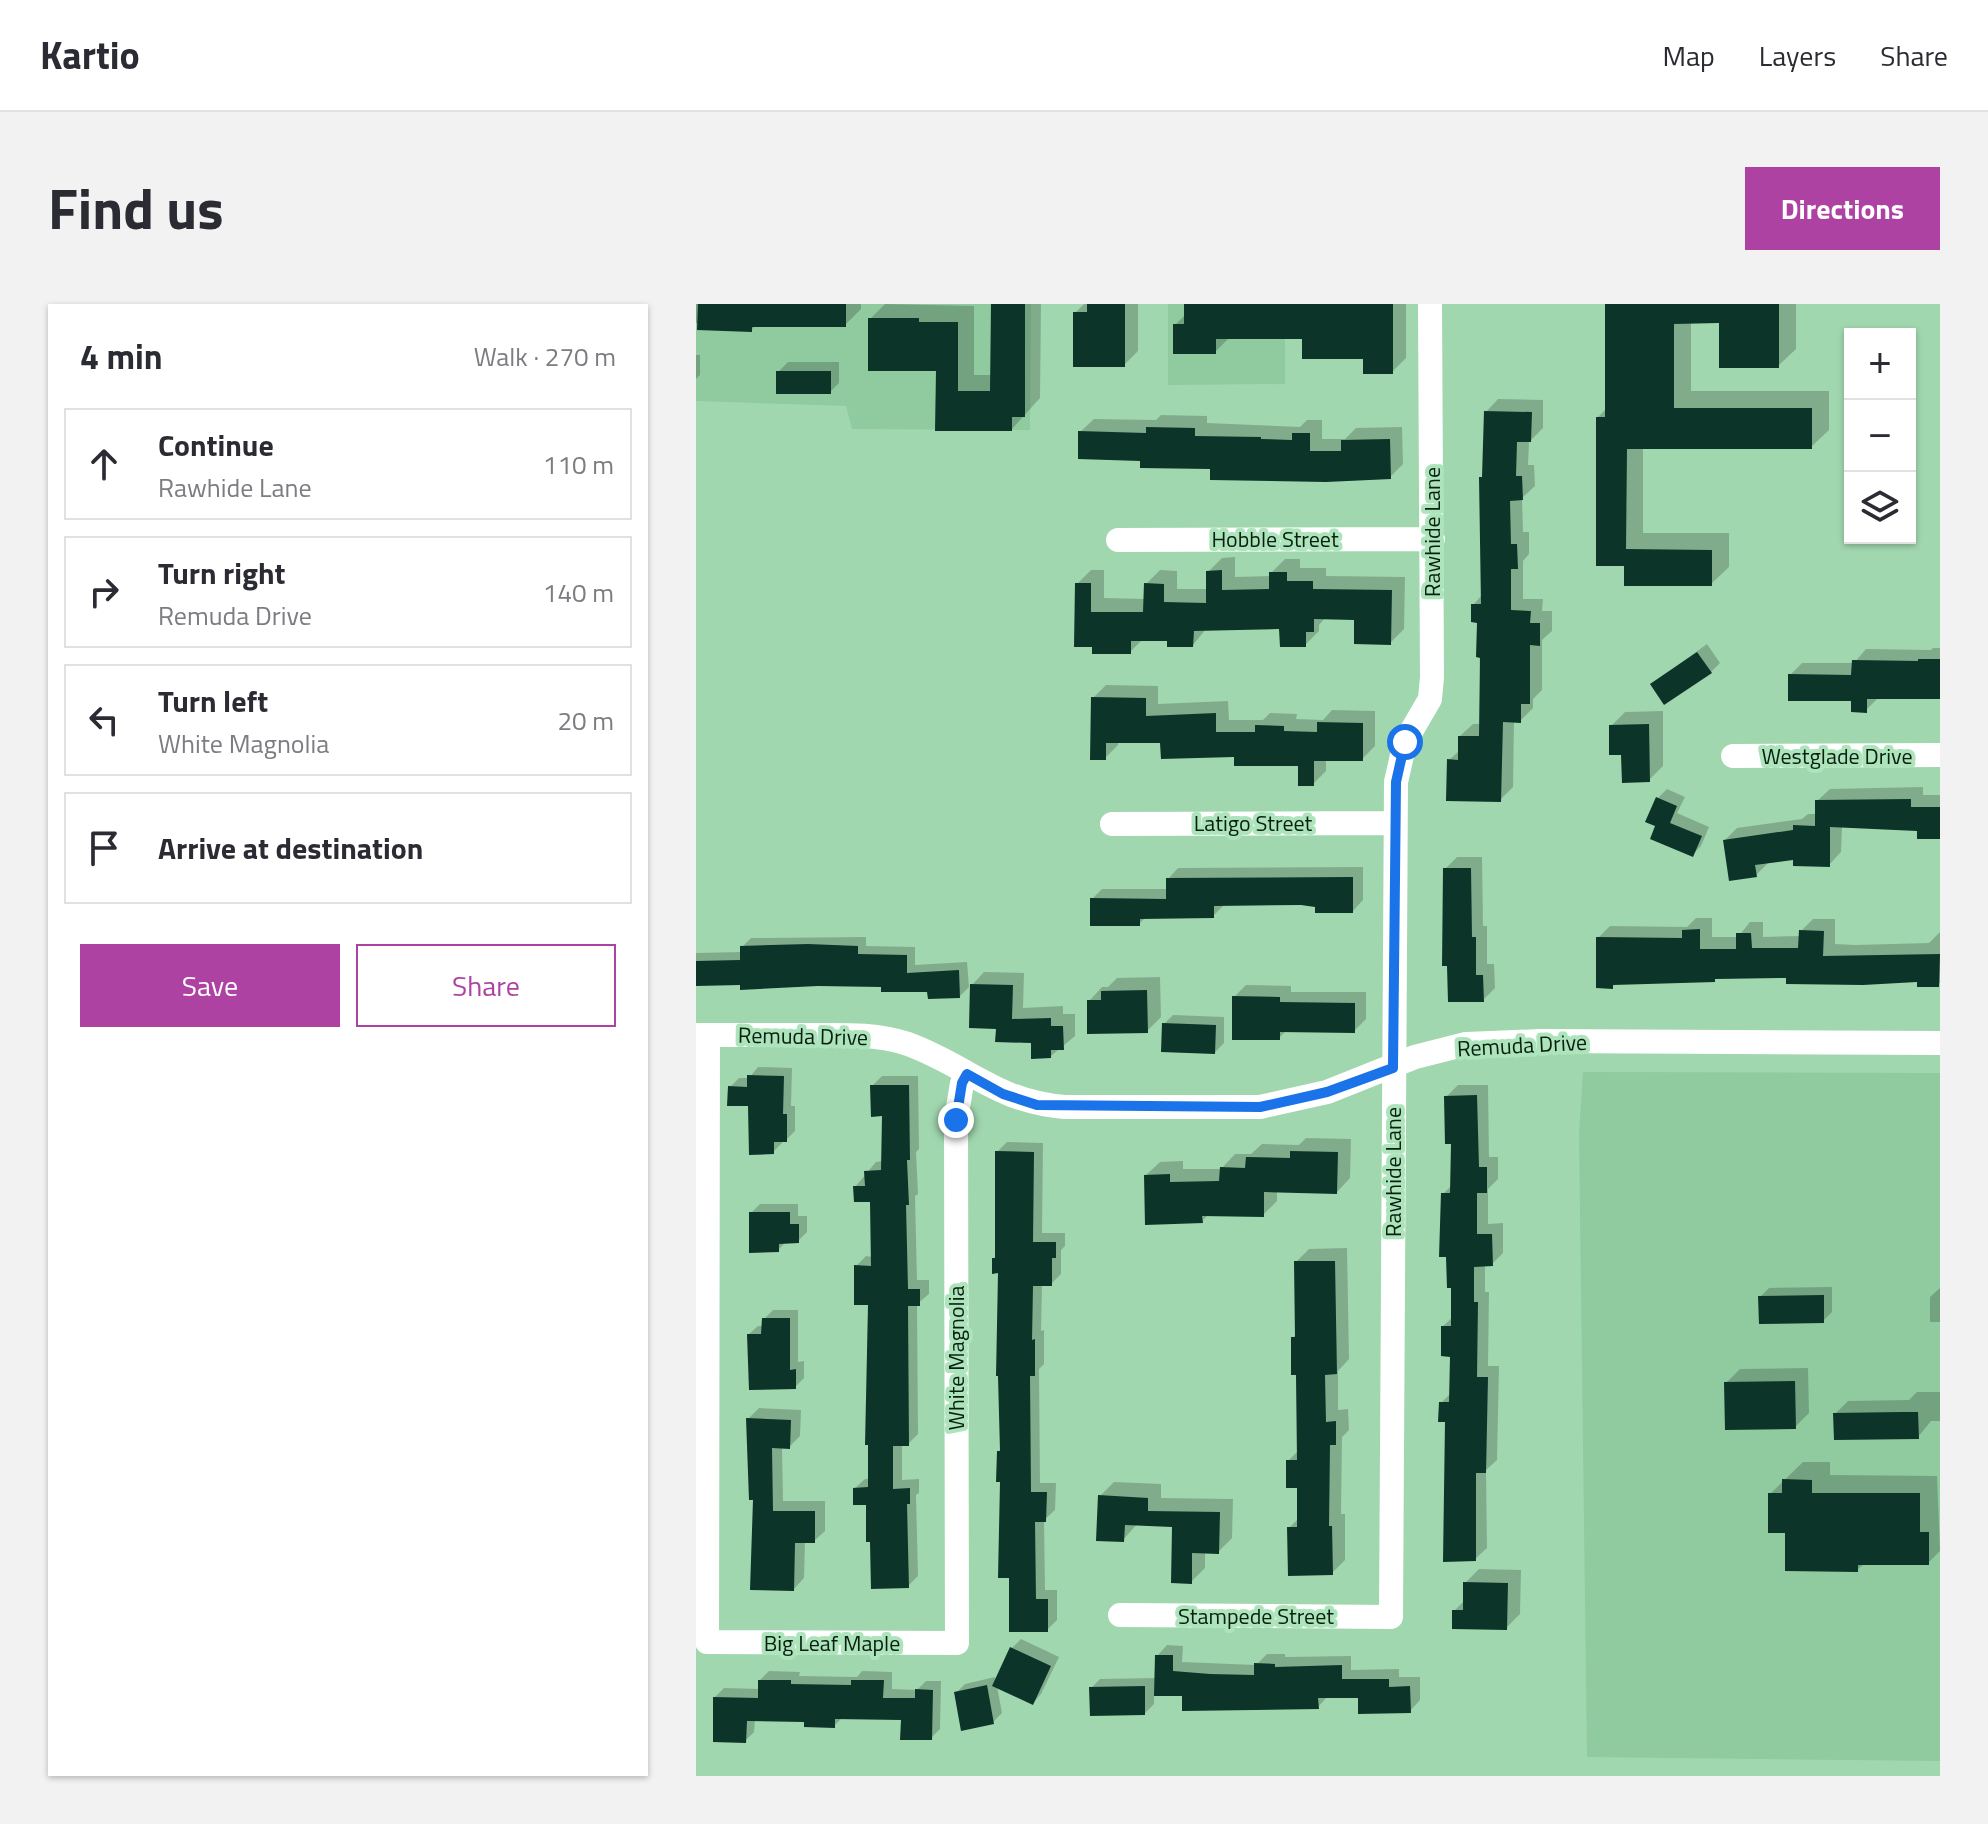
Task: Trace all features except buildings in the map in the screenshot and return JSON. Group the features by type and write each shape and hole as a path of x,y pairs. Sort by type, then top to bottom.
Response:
{"street":[{"name":"Rawhide Lane","path":"1391,1617 1395,823 1399,761 1411,729 1430,699 1433,539 1430,304"},
{"name":"Hobble Street","path":"1118,540 1433,539"},
{"name":"Westglade Drive","path":"1733,756 1940,755"},
{"name":"Latigo Street","path":"1112,824 1395,823"},
{"name":"Remuda Drive","path":"702,1035 876,1036 908,1044 949,1062 1003,1094 1037,1105 1260,1107 1327,1092 1415,1057 1466,1044 1525,1041 1940,1043"},
{"name":"Big Leaf Maple","path":"702,1035 707,1642 957,1643"},
{"name":"White Magnolia","path":"957,1643 956,1120 962,1083 967,1074"},
{"name":"Stampede Street","path":"1120,1615 1391,1617"}],"shaded area":[{"path":"696,304 1031,304 1030,430 852,429 846,406 696,401"},
{"path":"1168,304 1285,304 1285,384 1168,385"},
{"path":"1583,1072 1940,1073 1940,1761 1587,1757 1579,1134"}],"route":[{"path":"956,1120 962,1083 967,1074 1003,1094 1037,1105 1260,1107 1327,1092 1393,1068 1396,782 1405,742"}]}
